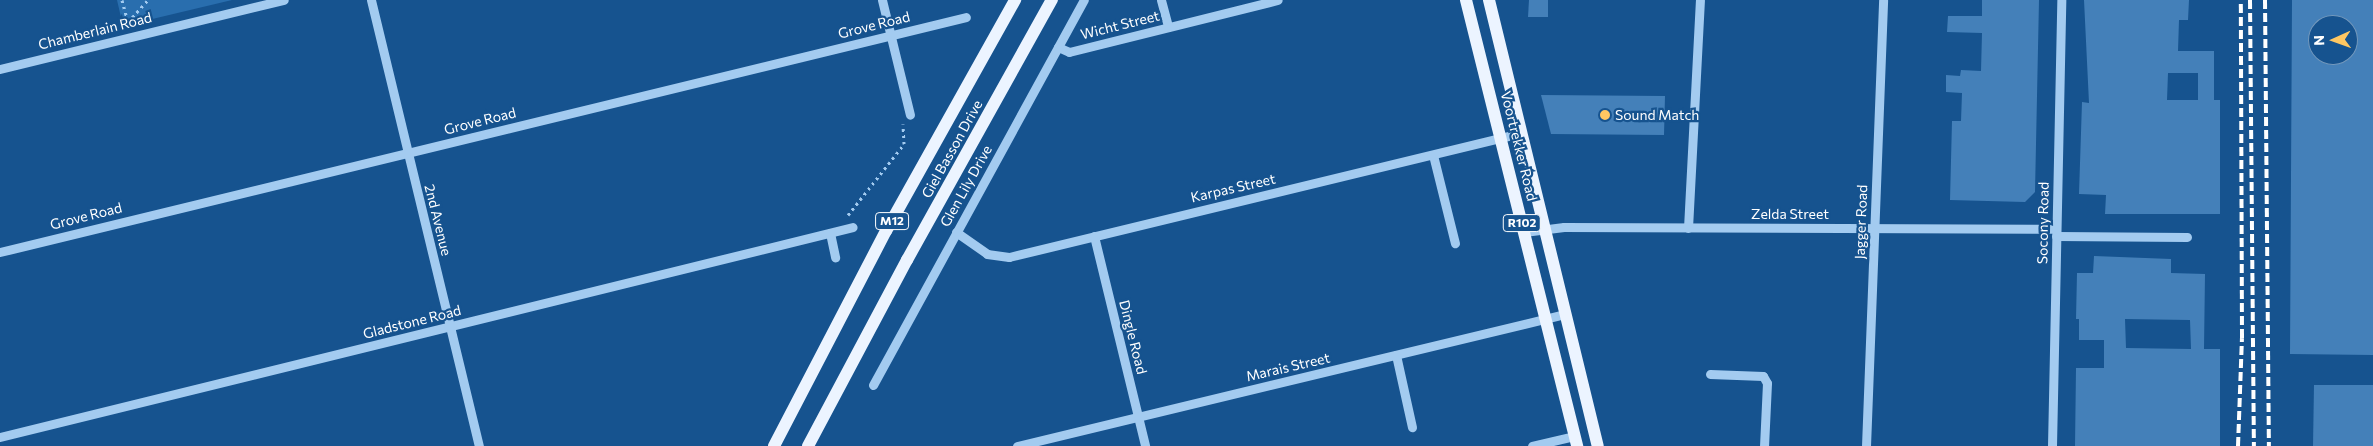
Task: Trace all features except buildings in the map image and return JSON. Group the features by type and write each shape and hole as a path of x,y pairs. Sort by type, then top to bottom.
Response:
{"main road":[{"name":"Giel Basson Drive","path":"774,446 886,231 1015,0"},
{"name":"Giel Basson Drive","path":"808,446 907,260 1052,0"},
{"name":"Voortrekker Road","path":"1466,0 1502,138 1576,441"},
{"name":"Voortrekker Road","path":"1489,0 1598,446"}],"street":[{"name":"Chamberlain Road","path":"0,69 284,0"},
{"name":"2nd Avenue","path":"371,0 479,446"},
{"path":"882,0 910,115"},
{"name":"Glen Lily Drive","path":"873,385 1084,0"},
{"path":"1161,0 1168,27"},
{"name":"Wicht Street","path":"1058,47 1069,52 1278,0"},
{"path":"1688,228 1700,0"},
{"name":"Jagger Road","path":"1866,446 1883,0"},
{"name":"Socony Road","path":"2052,446 2061,0"},
{"name":"Grove Road","path":"0,252 966,17"},
{"name":"Karpas Street","path":"956,232 996,257 1094,236 1521,133"},
{"path":"1433,154 1455,243"},
{"name":"Zelda Street","path":"1524,232 1546,227 1874,228 2187,237"},
{"name":"Gladstone Road","path":"0,437 853,228"},
{"path":"830,233 835,257"},
{"name":"Dingle Road","path":"1094,236 1145,446"},
{"name":"Marais Street","path":"1017,446 1565,314"},
{"path":"1396,355 1412,427"},
{"path":"1710,374 1763,376 1767,383 1764,446"},
{"path":"1532,446 1576,441"}],"path":[{"path":"122,0 129,29"},
{"path":"128,22 148,0"},
{"path":"845,218 904,144 903,123"}],"shaded area":[{"path":"117,0 232,0 123,26"}],"railway":[{"path":"2238,446 2242,338 2241,0"},
{"path":"2250,0 2254,446"},
{"path":"2265,0 2269,446"}],"place":[{"name":"Sound Match","path":"1605,115"}]}
